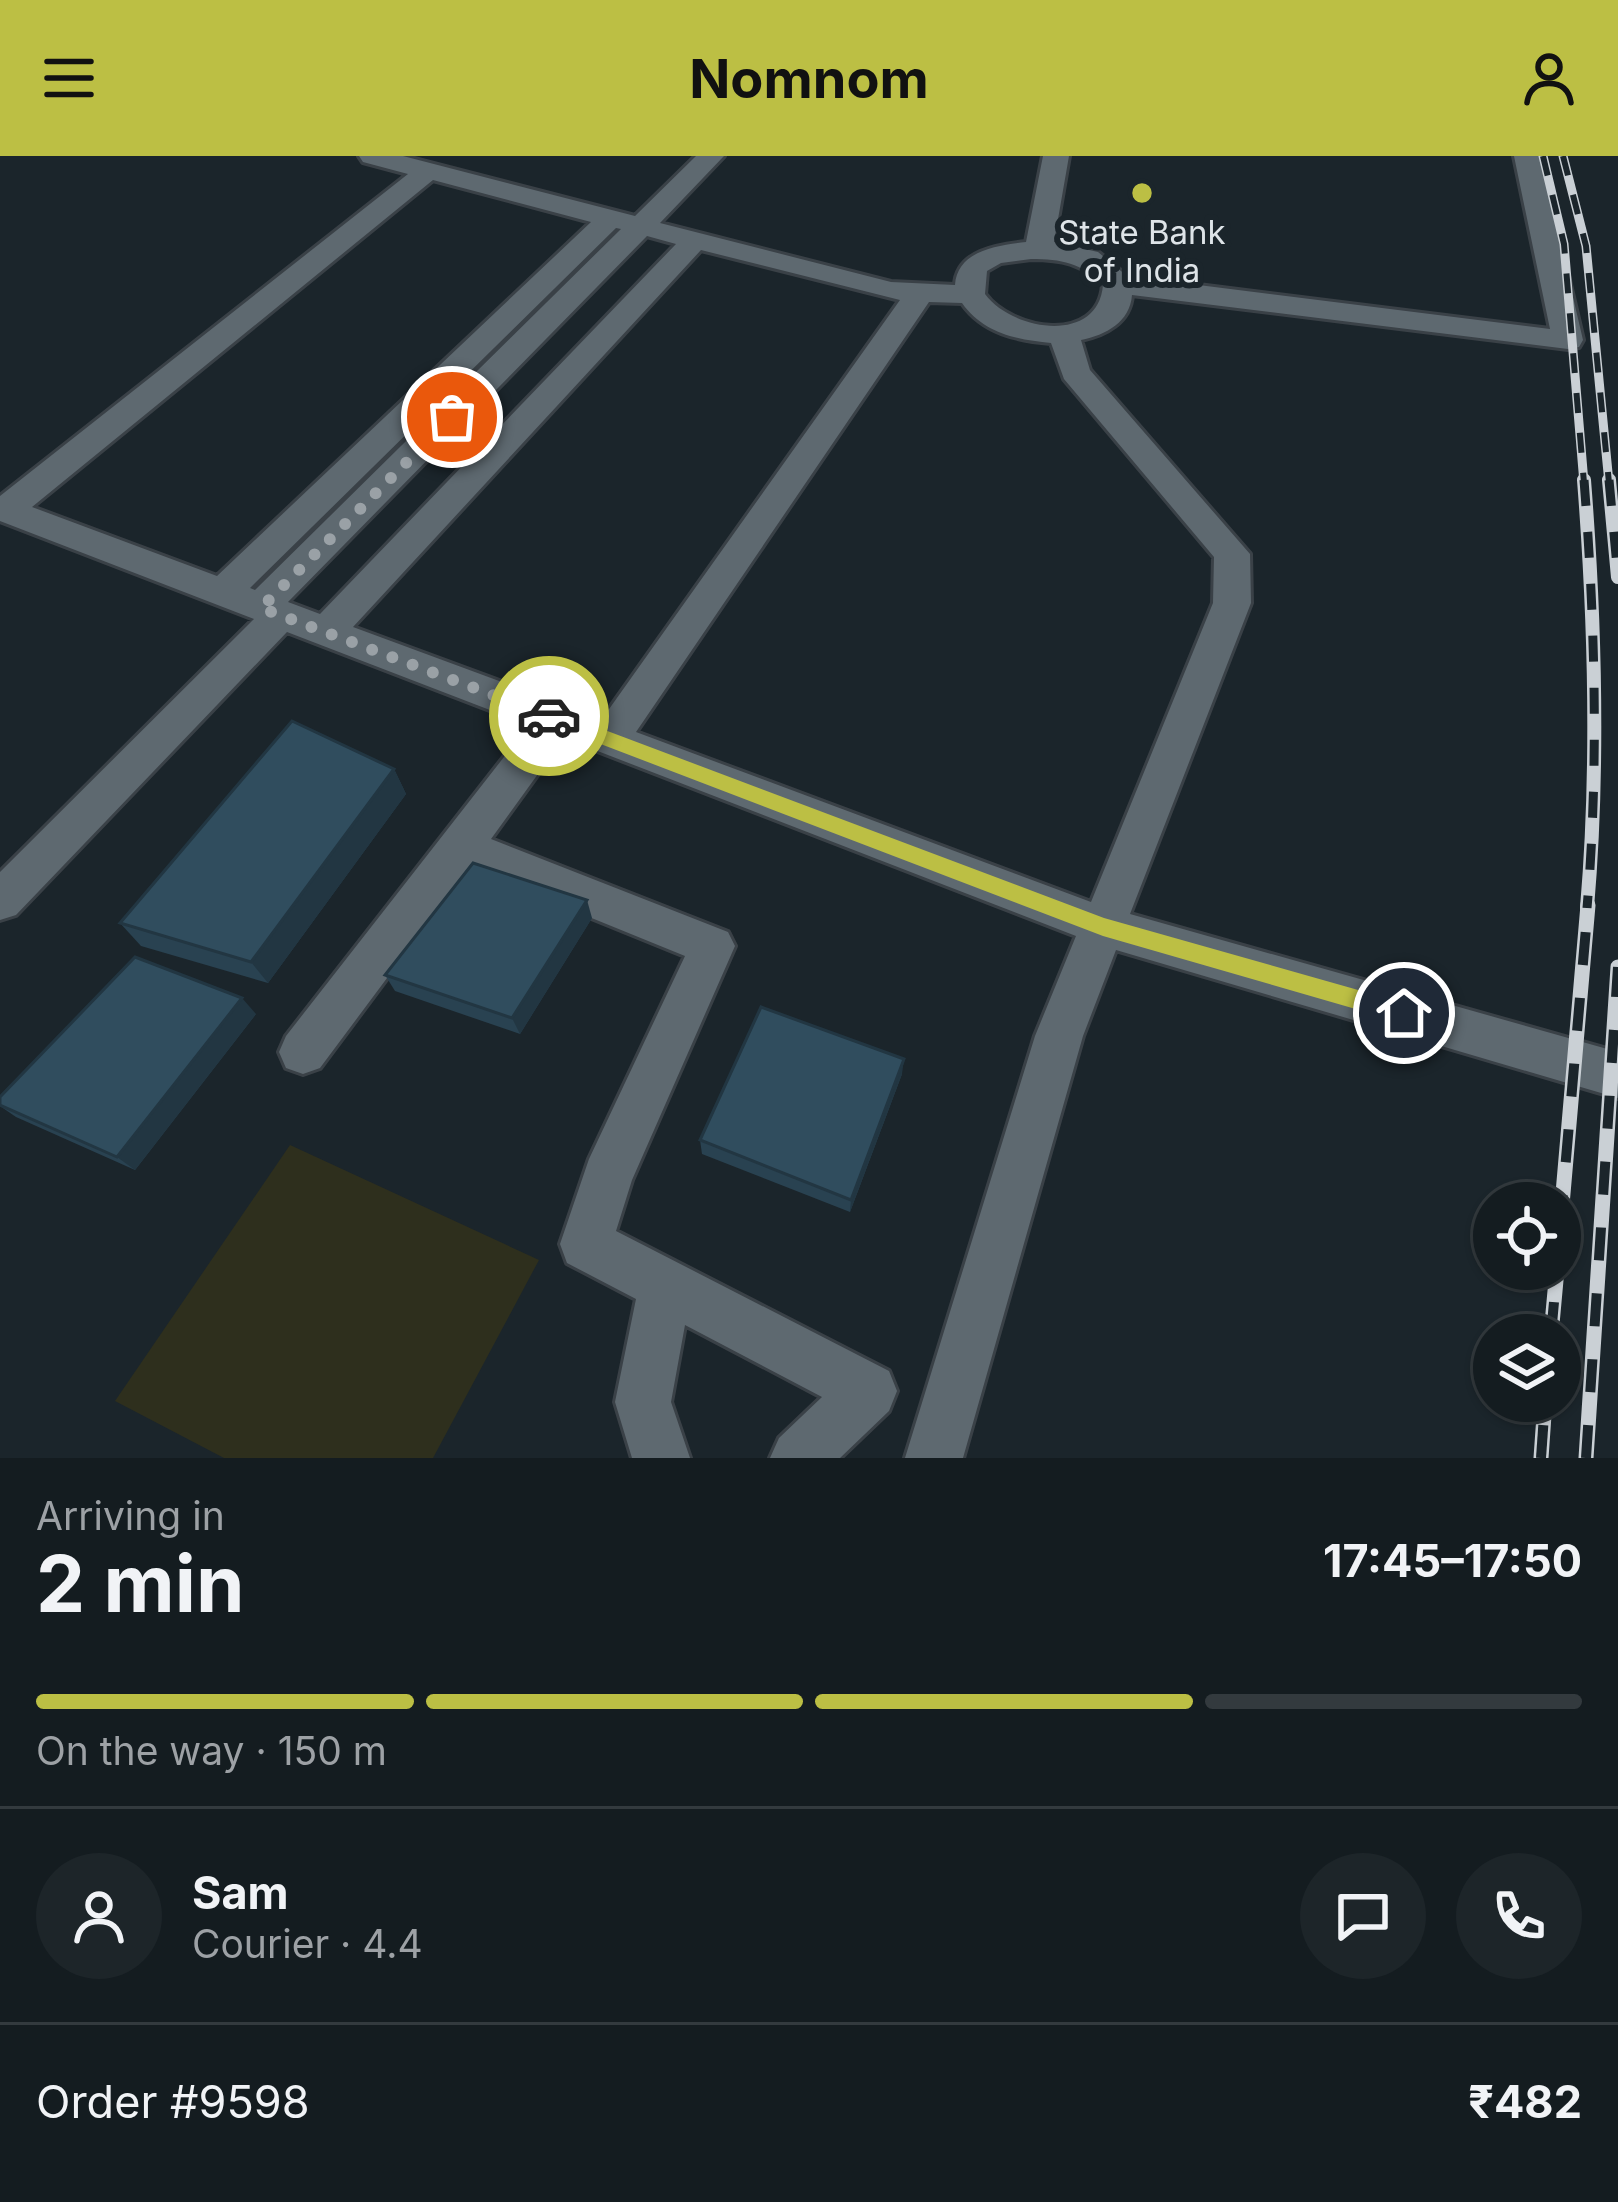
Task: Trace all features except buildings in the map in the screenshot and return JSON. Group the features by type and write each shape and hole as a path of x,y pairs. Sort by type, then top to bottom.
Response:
{"street":[{"path":"372,156 890,291 970,296"},
{"path":"0,901 255,605 627,223 711,156"},
{"path":"1039,249 1056,156"},
{"path":"1118,284 1568,340 1527,156"},
{"path":"3,509 428,170"},
{"path":"326,632 695,240"},
{"path":"1039,249 1083,256 1102,266 1118,284 1121,300 1112,316 1096,327 1064,334 1004,325 988,316 970,296 969,282 981,264 1003,253 1039,249"},
{"path":"610,739 920,293"},
{"path":"934,1458 1059,1036 1232,603 1232,554 1075,372 1064,334"},
{"path":"3,509 1103,926 1618,1076"},
{"path":"303,1052 556,719"},
{"path":"461,846 712,946 607,1177 586,1244 869,1391 799,1458"},
{"path":"661,1458 644,1402 665,1288"}],"green space":[{"path":"290,1145 539,1260 433,1458 224,1458 115,1401"}],"railway":[{"path":"1543,156 1564,244 1584,483"},
{"path":"1563,156 1586,246 1609,483"},
{"path":"1584,480 1594,694 1587,908"},
{"path":"1609,480 1618,577"},
{"path":"1564,1182 1588,905"},
{"path":"1586,1458 1618,967"},
{"path":"1553,1314 1555,1290"},
{"path":"1541,1458 1544,1422"}],"way so far":[{"path":"452,417 261,608 549,716"}],"place":[{"name":"State Bank of India","path":"1142,193"}],"route":[{"path":"549,716 1103,926 1404,1013"}]}
